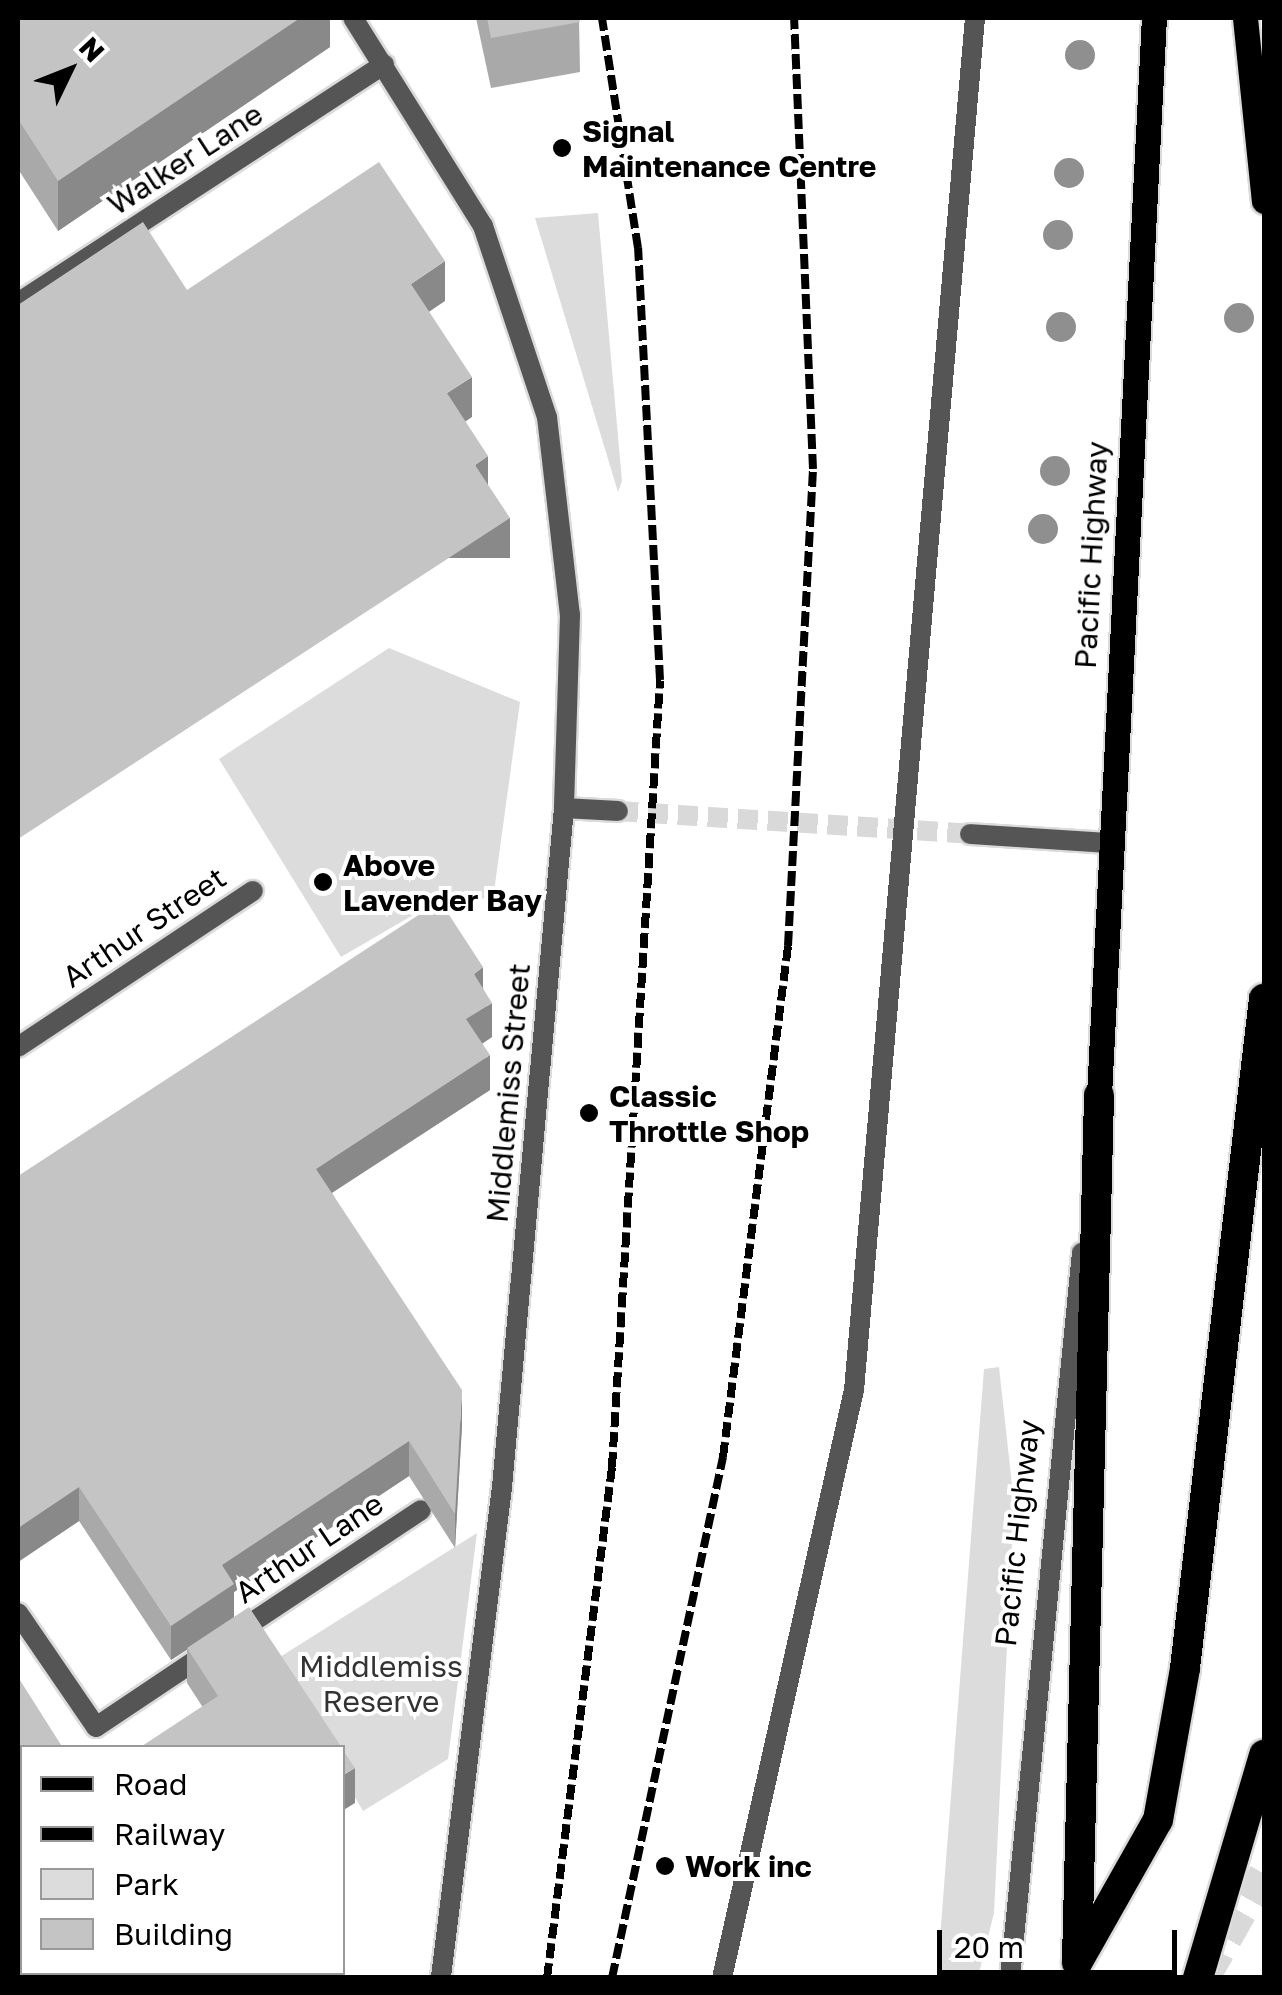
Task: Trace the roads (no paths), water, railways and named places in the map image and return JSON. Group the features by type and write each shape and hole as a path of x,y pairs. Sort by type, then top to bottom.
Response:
{"highway":[{"path":"1076,1970 1158,1820 1185,1668 1264,999"},
{"name":"Pacific Highway","path":"1076,1970 1099,1096"},
{"path":"1198,1978 1264,1755"}],"main road":[{"name":"Pacific Highway","path":"1099,1096 1154,18"},
{"path":"1245,18 1264,201"}],"street":[{"name":"Middlemiss Street","path":"354,18 482,226 547,417 570,615 564,808 502,1487 441,1978"},
{"path":"722,1978 854,1390 975,18"},
{"name":"Walker Lane","path":"18,303 384,64"},
{"path":"564,808 618,811"},
{"path":"970,834 1110,842"},
{"name":"Arthur Street","path":"18,1047 253,891"},
{"name":"Pacific Highway","path":"1010,1978 1099,1096"},
{"name":"Arthur Lane","path":"18,1613 96,1727 421,1510"}],"tunnel":[{"path":"618,811 970,834"},
{"path":"1205,1978 1264,1873"}],"railway":[{"path":"547,1978 612,1467 660,680 638,248 602,18"},
{"path":"612,1978 723,1457 788,946 813,469 794,18"}],"place":[{"name":"Signal Maintenance Centre","path":"562,148"},
{"name":"Above Lavender Bay","path":"323,882"},
{"name":"Classic Throttle Shop","path":"589,1113"},
{"name":"Work inc","path":"665,1866"}],"park label":[{"name":"Middlemiss Reserve","path":"381,1683"}]}
